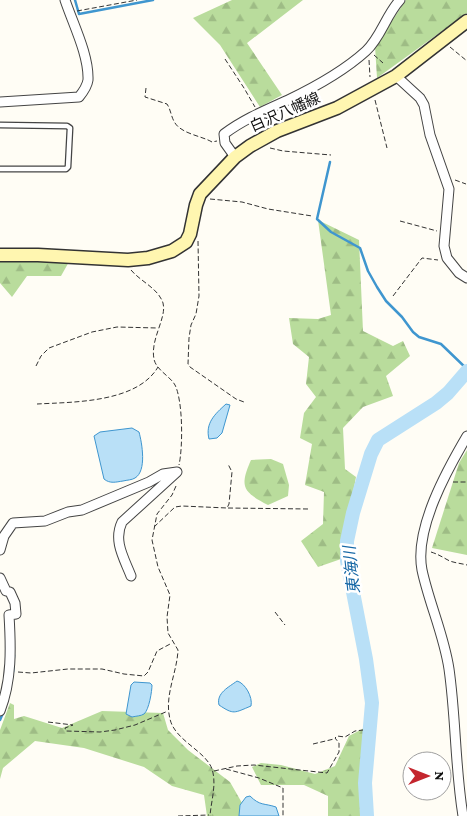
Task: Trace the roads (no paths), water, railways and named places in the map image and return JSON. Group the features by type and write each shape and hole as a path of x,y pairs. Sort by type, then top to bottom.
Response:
{"main road":[{"name":"白沢八幡線","path":"0,255 128,260 167,253 180,247 186,242 190,234 200,194 235,157 277,130 337,108 371,84 396,76 467,21"}],"street":[{"path":"0,102 79,97 84,92 88,81 85,58 65,0"},
{"path":"235,157 225,143 224,134 234,126 305,91 347,67 368,50 400,0"},
{"path":"396,76 420,98 424,105 430,135 449,189 444,246 447,258 459,273 467,278"},
{"path":"463,816 456,772 449,669 422,569 421,553 423,538 434,498 467,436"},
{"path":"0,550 4,536 13,523 46,520 68,512 86,509 163,474 177,472 122,522 119,528 118,542 131,576"},
{"path":"0,578 6,591 10,592 16,614 9,615 10,670 6,694 0,711"}],"lane":[{"path":"0,125 67,126 70,128 68,167 66,169 0,169"}],"water":[{"path":"226,404 230,405 222,433 217,438 209,439 208,428 215,415"},
{"path":"132,428 139,432 143,456 139,474 129,480 106,481 94,436 100,432"},
{"path":"237,681 243,684 248,691 251,706 231,712 219,705 219,697"},
{"path":"134,682 150,683 152,688 146,712 143,715 132,717 126,714 131,685"},
{"path":"250,796 259,803 276,807 279,816 239,816 240,805 246,797"}],"waterway":[{"path":"75,0 79,14 153,0"},
{"path":"330,162 317,219 331,232 360,248 368,271 377,287 386,301 402,317 413,332 419,337 441,344 467,369"},
{"name":"東海川","path":"367,816 365,783 372,703 366,659 347,561 347,541 353,513 371,454 378,440 436,403 448,393 467,371"},
{"path":"13,672 14,655"},
{"path":"0,720 3,713"}]}
